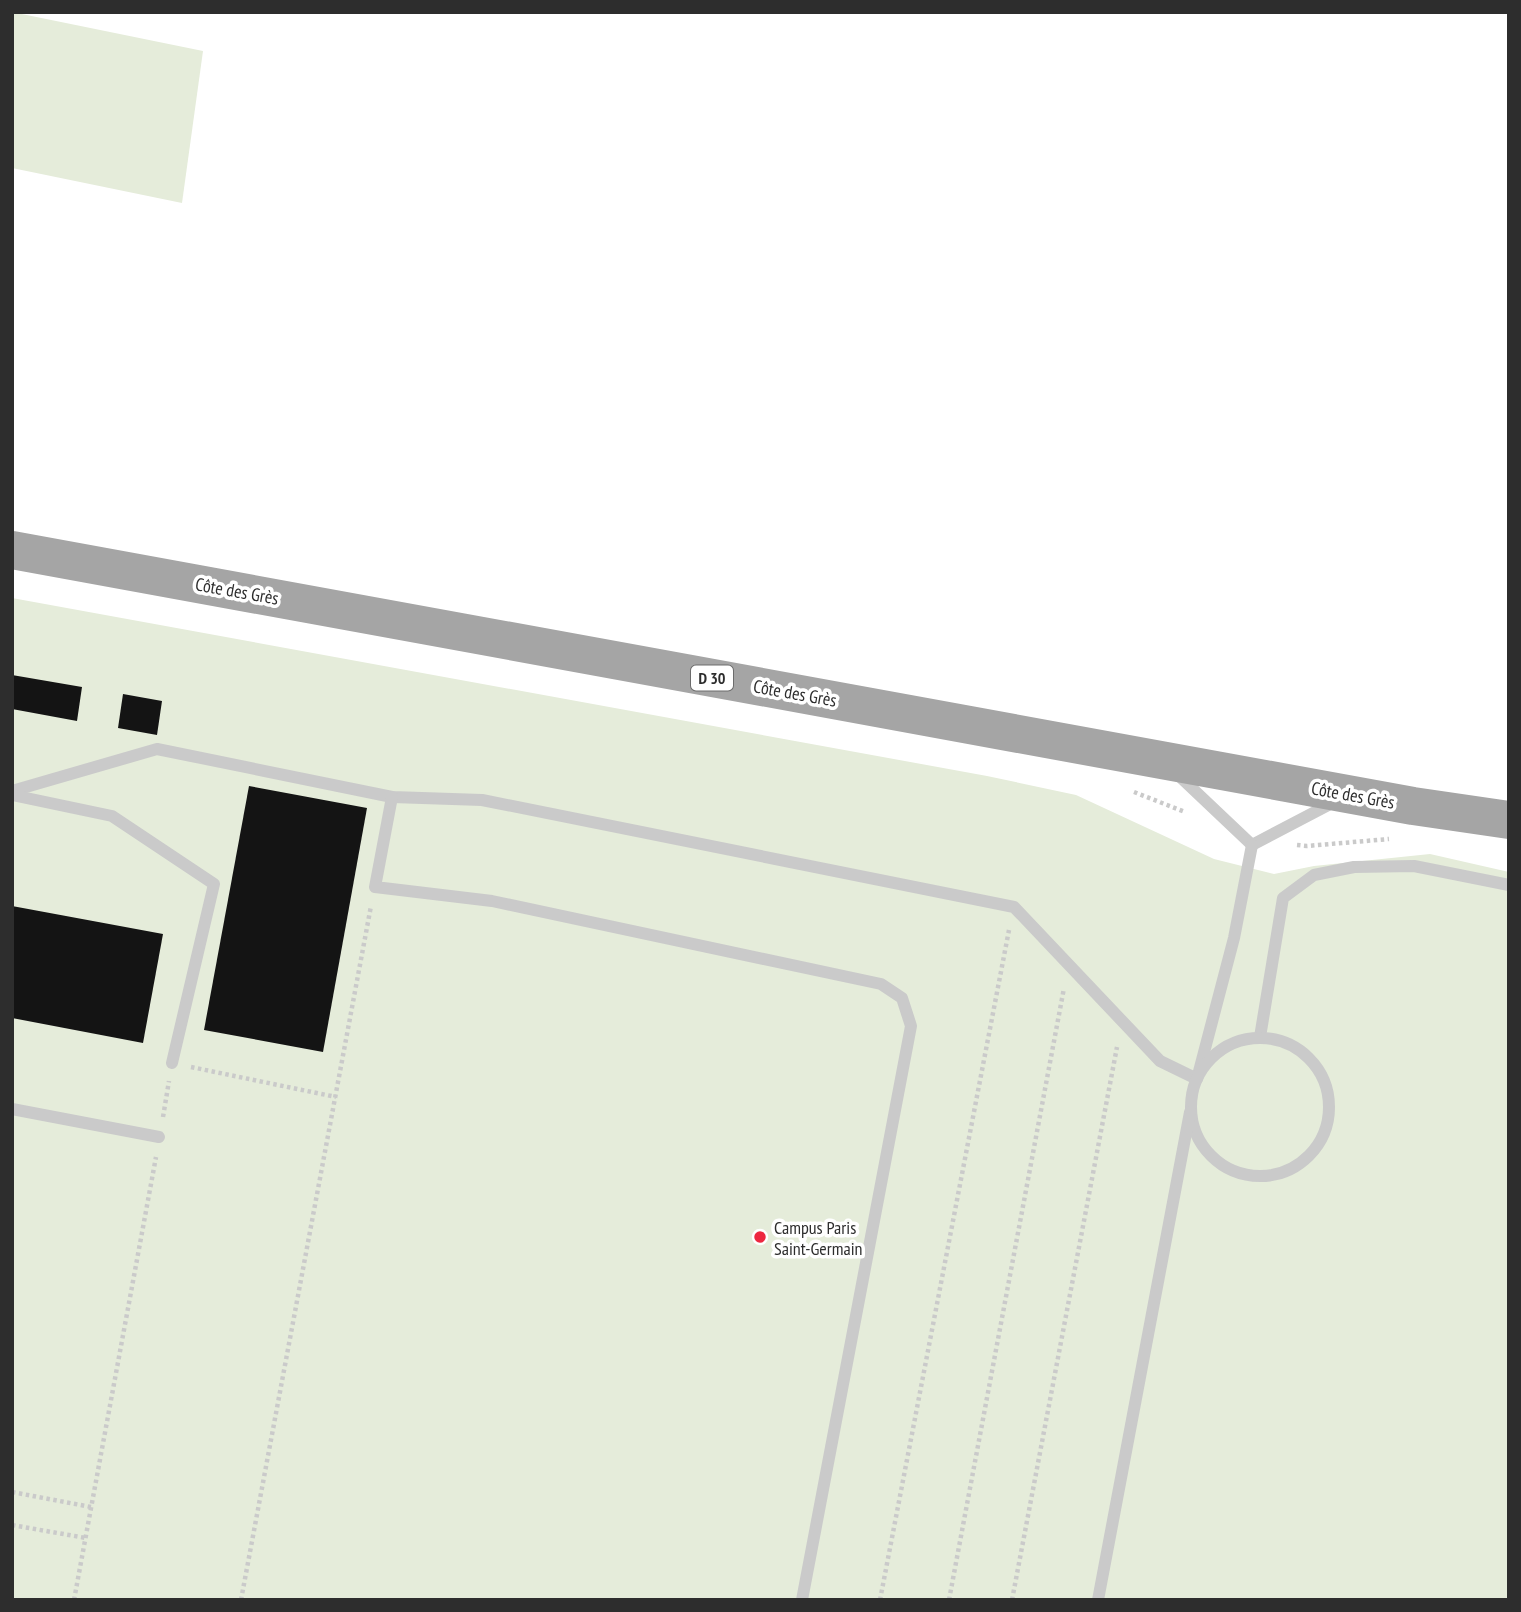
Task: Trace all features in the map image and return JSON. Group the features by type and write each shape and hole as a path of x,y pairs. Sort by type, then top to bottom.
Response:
{"main road":[{"name":"Côte des Grès","path":"12,550 1349,795 1509,820"},
{"name":"Côte des Grès","path":"1413,806 1509,829"}],"lane":[{"path":"12,793 156,749 392,797 482,800 1014,907 1160,1061 1197,1079"},
{"path":"1164,761 1252,845"},
{"path":"12,793 112,816 214,884 173,1063"},
{"path":"1252,845 1349,795"},
{"path":"392,797 375,887 492,901 881,984 902,998 911,1027 802,1600"},
{"path":"1098,1600 1191,1112 1192,1095 1234,938 1252,845"},
{"path":"1260,1037 1283,898 1314,875 1354,867 1415,866 1509,885"},
{"path":"1191,1112 1195,1132 1205,1149 1220,1163 1254,1176 1286,1171 1300,1163 1323,1135 1328,1118 1325,1083 1314,1064 1299,1050 1281,1041 1260,1037 1240,1040 1222,1048 1207,1061 1197,1079"},
{"path":"12,1109 159,1137"}],"path":[{"path":"241,1600 375,887"},
{"path":"880,1600 1014,907"},
{"path":"949,1600 1069,965"},
{"path":"1012,1600 1122,1020"},
{"path":"74,1600 173,1063"},
{"path":"196,1068 336,1097"},
{"path":"12,1492 91,1507"},
{"path":"12,1525 86,1538"}],"green space":[{"path":"12,12 203,51 182,203 12,168"},
{"name":"Campus Paris Saint-Germain","path":"12,598 987,776 1076,795 1214,859 1274,874 1314,866 1430,854 1509,872 1509,1600 12,1600"}],"building":[{"path":"12,675 82,687 77,721 12,709"},
{"path":"123,694 162,701 157,735 118,728"},
{"path":"249,786 367,808 323,1052 204,1030"},
{"path":"12,906 163,934 143,1043 12,1018"}],"place":[{"name":"Campus Paris Saint-Germain","path":"760,1237"}]}
